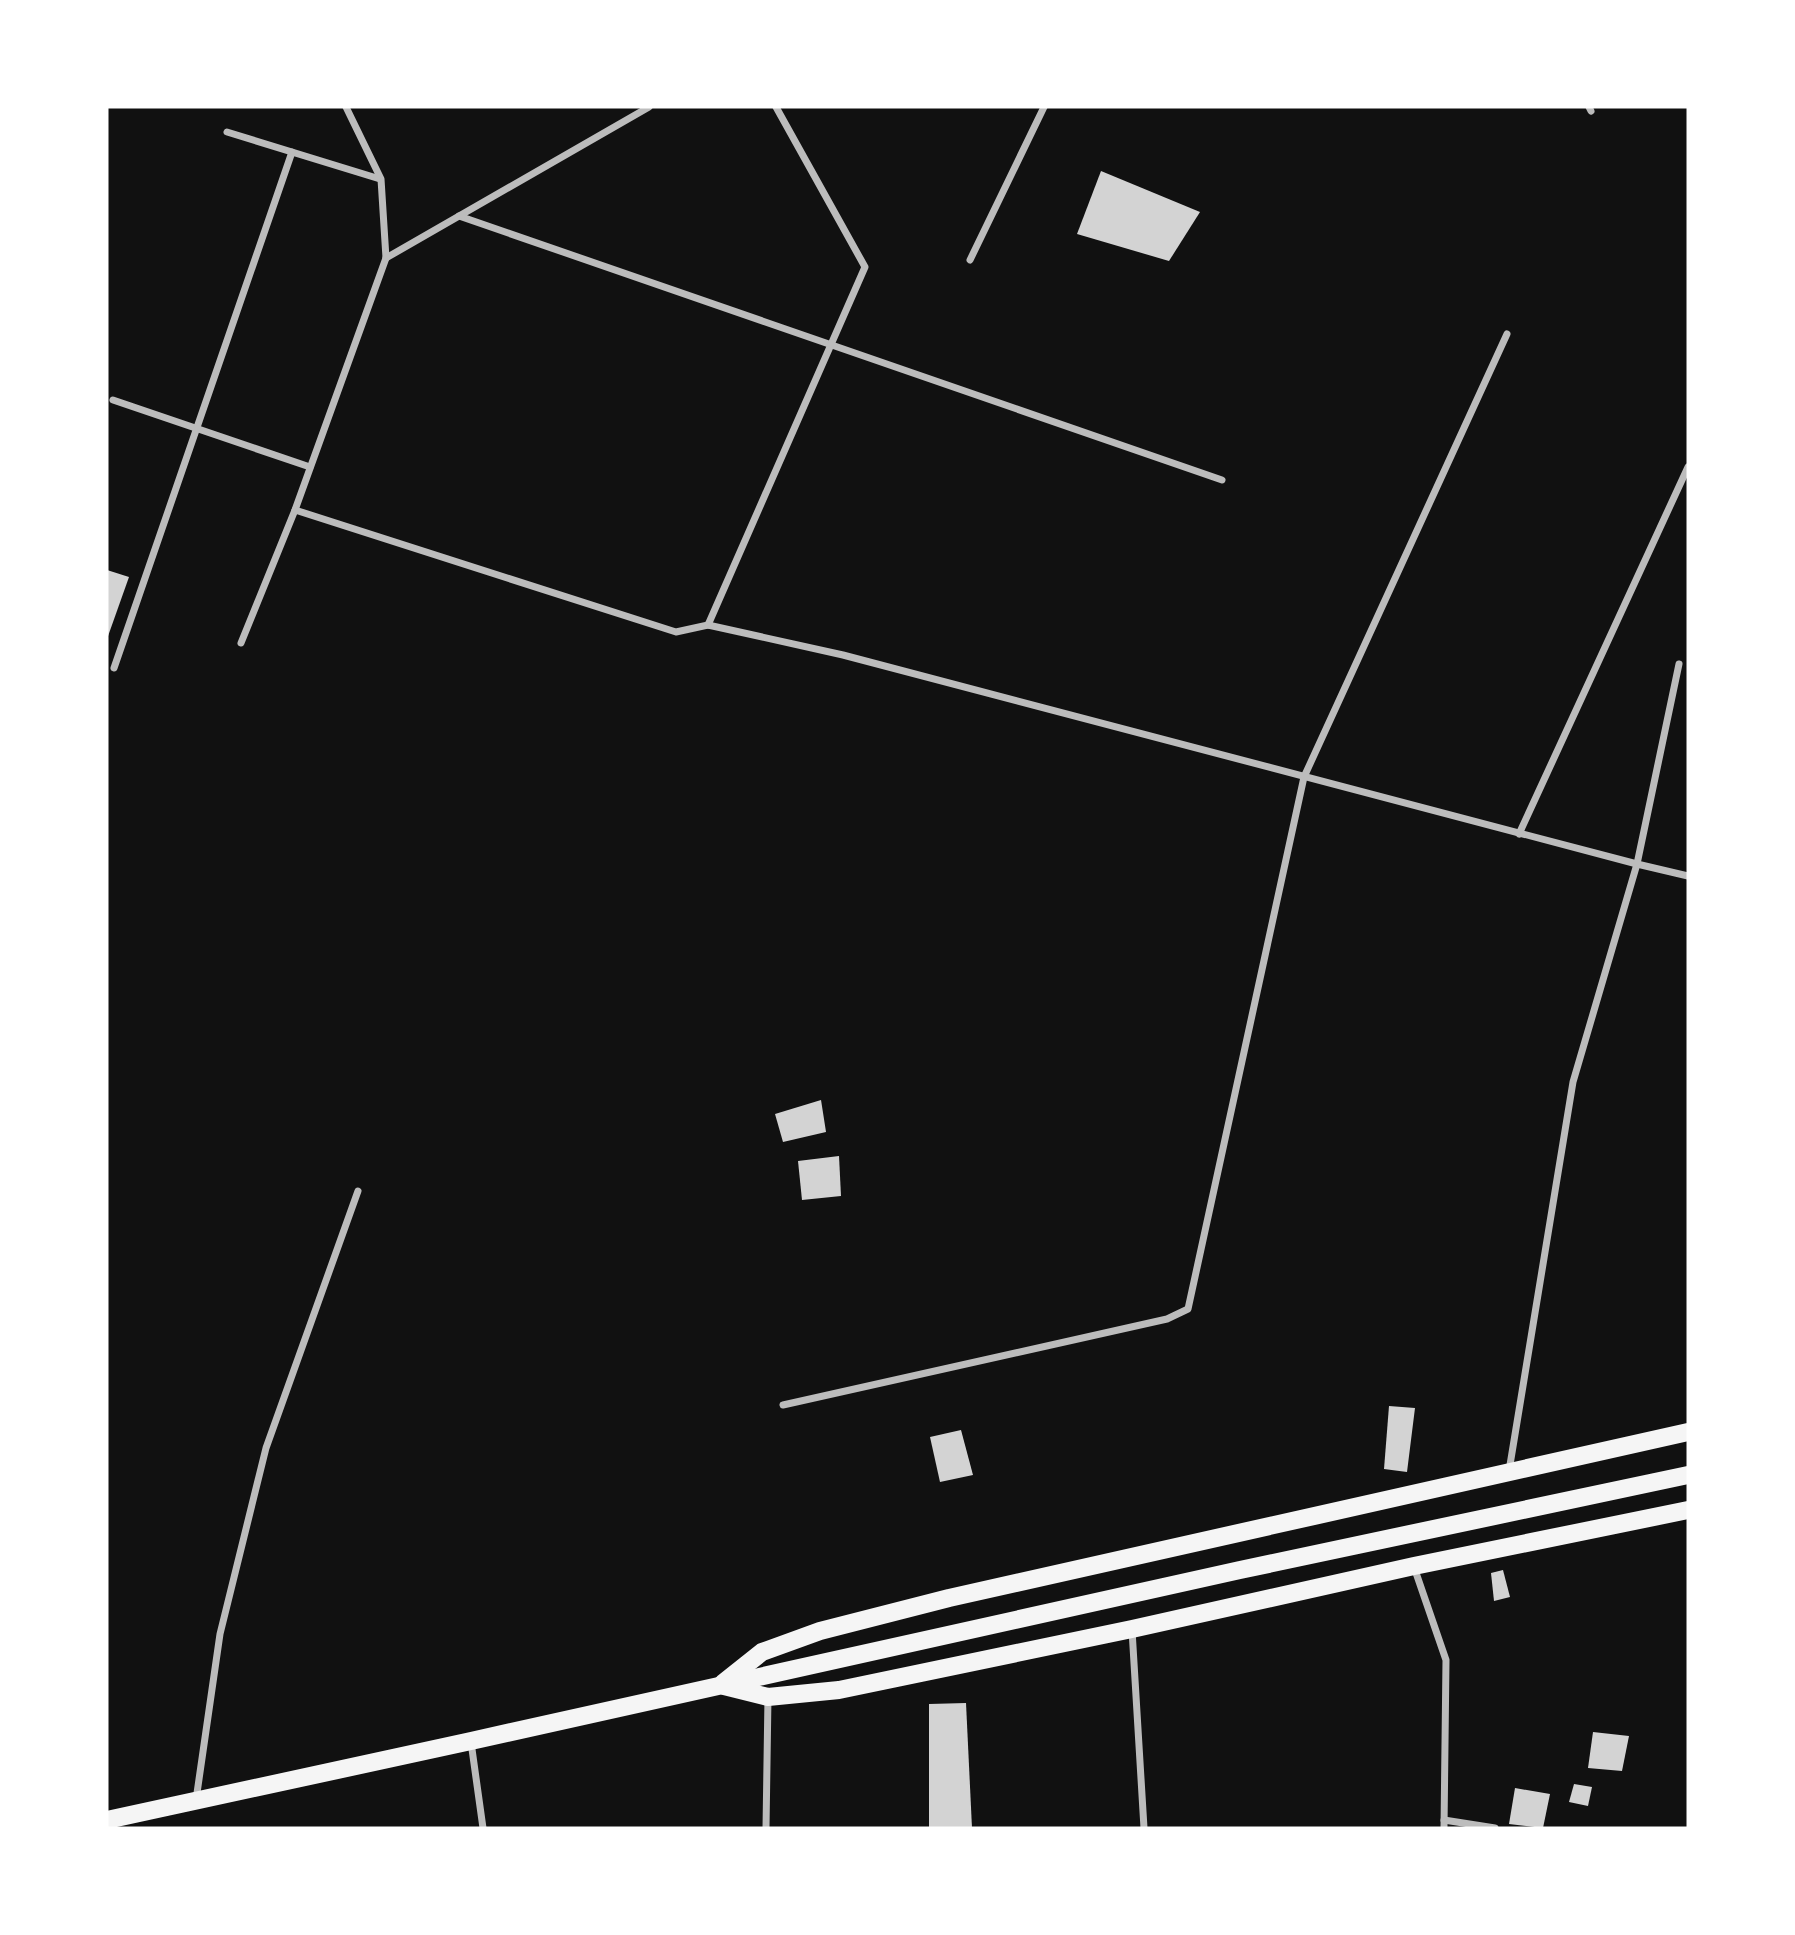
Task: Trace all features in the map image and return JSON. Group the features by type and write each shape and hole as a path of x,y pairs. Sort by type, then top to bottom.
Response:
{"main road":[{"path":"721,1685 762,1652 820,1631 949,1598 1688,1432"},
{"path":"107,1820 1240,1570 1688,1475"},
{"path":"721,1685 768,1697 839,1690 1688,1510"}],"street":[{"path":"241,643 295,510 386,258 381,179 346,107"},
{"path":"386,258 649,107"},
{"path":"708,625 865,267 776,107"},
{"path":"970,260 1044,107"},
{"path":"228,132 381,179"},
{"path":"114,668 292,152"},
{"path":"459,216 1222,480"},
{"path":"783,1405 1167,1319 1188,1309 1304,776 1507,334"},
{"path":"113,400 310,467"},
{"path":"1519,834 1688,467"},
{"path":"295,510 676,632 708,625 843,655 1519,834 1688,876"},
{"path":"1508,1473 1573,1082 1637,864 1679,664"},
{"path":"196,1800 220,1634 266,1448 358,1191"},
{"path":"1414,1566 1446,1660 1444,1824 1495,1828"},
{"path":"1132,1629 1144,1828"},
{"path":"766,1828 768,1697"},
{"path":"471,1741 483,1828"}],"building":[{"path":"1101,171 1200,212 1169,261 1077,234"},
{"path":"107,570 129,577 107,639"},
{"path":"821,1100 826,1132 783,1142 775,1114"},
{"path":"839,1156 841,1196 802,1200 798,1161"},
{"path":"1389,1406 1415,1408 1407,1472 1384,1469"},
{"path":"961,1430 973,1475 940,1482 930,1437"},
{"path":"1503,1570 1510,1597 1494,1601 1491,1573"},
{"path":"966,1703 972,1828 929,1828 929,1704"},
{"path":"1593,1732 1629,1736 1622,1771 1588,1768"},
{"path":"1574,1784 1592,1787 1588,1806 1569,1802"},
{"path":"1515,1788 1550,1794 1543,1828 1509,1824"}]}
